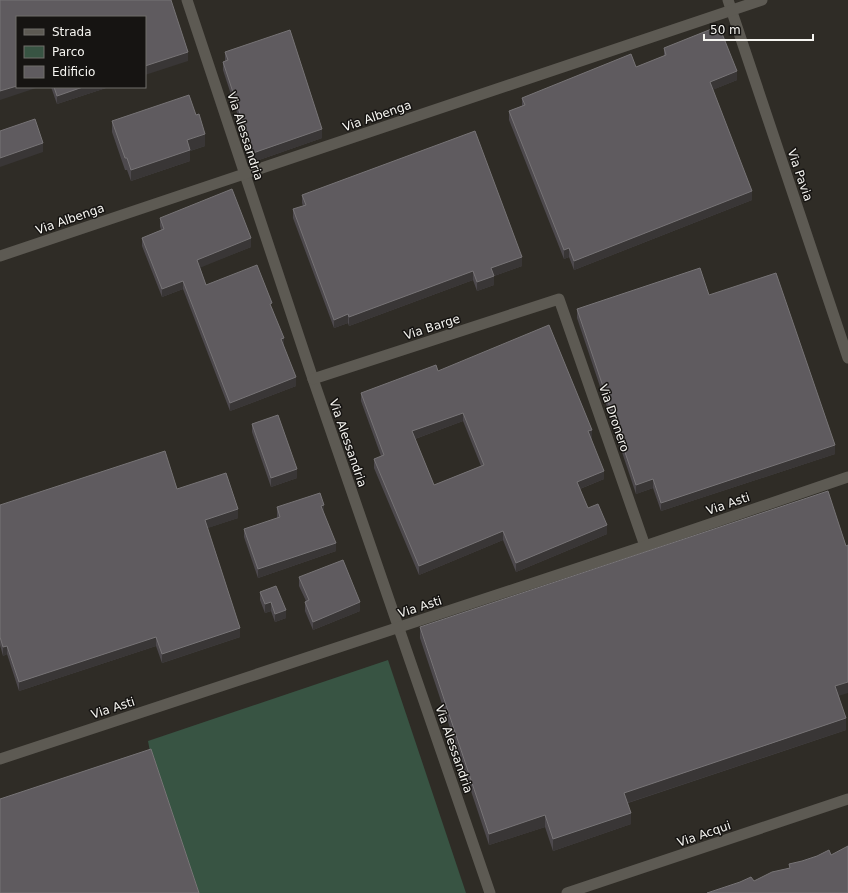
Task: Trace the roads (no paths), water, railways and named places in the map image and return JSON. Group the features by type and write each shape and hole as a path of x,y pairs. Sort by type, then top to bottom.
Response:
{"street":[{"name":"Via Alessandria","path":"186,0 313,379 490,893"},
{"name":"Via Albenga","path":"0,256 244,174 729,5 762,0"},
{"name":"Via Pavia","path":"729,5 848,358"},
{"name":"Via Barge","path":"313,379 559,298"},
{"name":"Via Dronero","path":"559,298 645,546"},
{"name":"Via Asti","path":"0,759 645,546 848,477"},
{"name":"Via Acqui","path":"567,893 848,799"}]}
